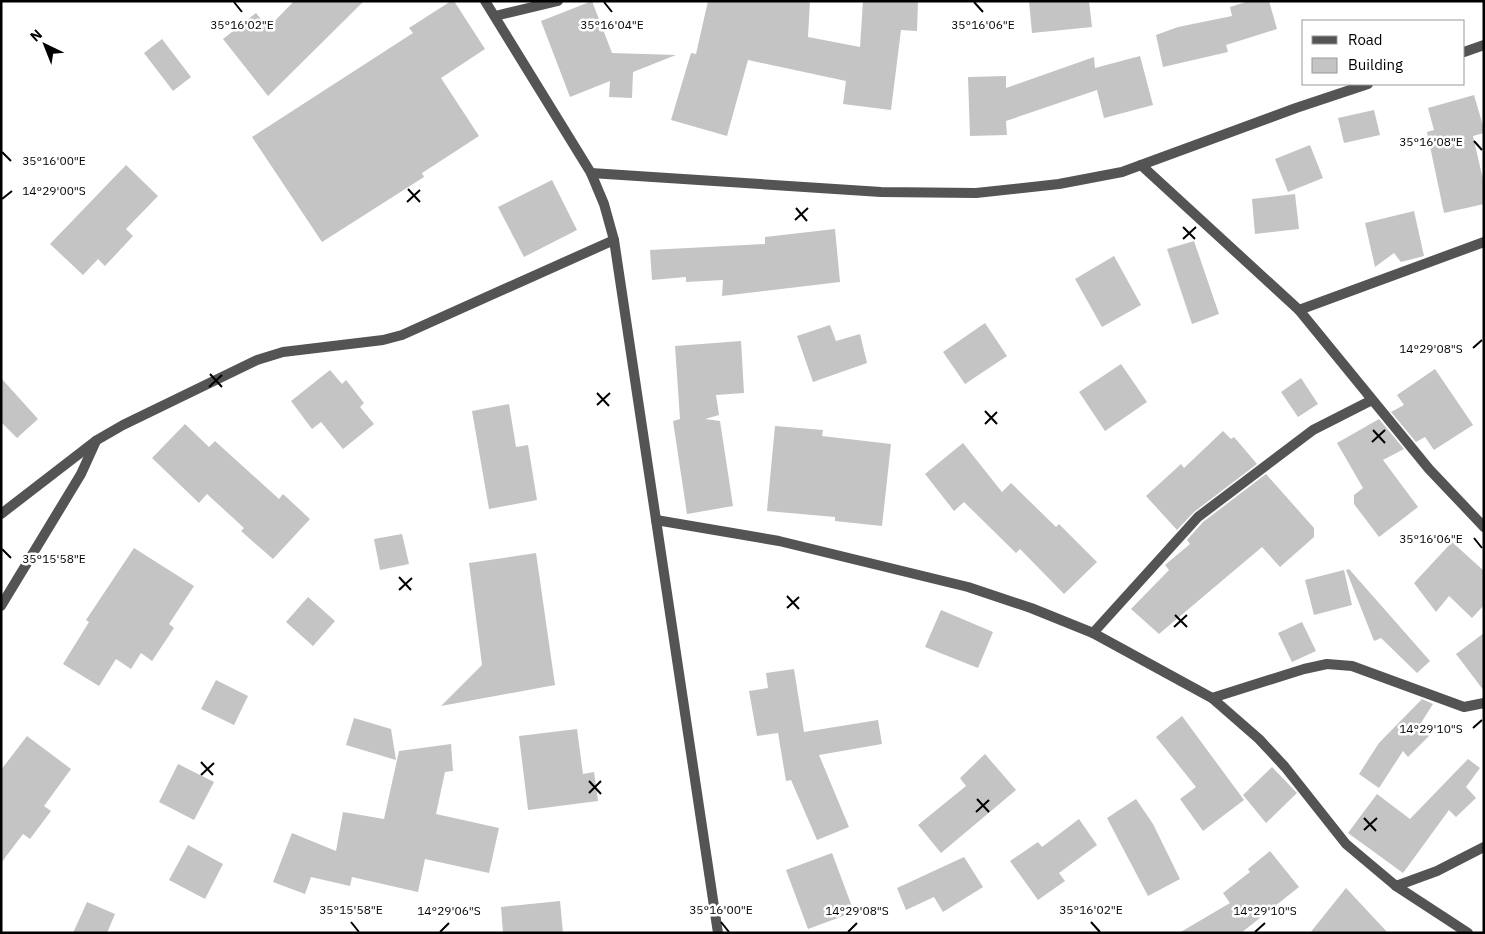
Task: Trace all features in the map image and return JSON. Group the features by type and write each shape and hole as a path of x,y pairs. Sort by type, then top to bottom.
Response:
{"street":[{"path":"485,1 591,173 604,204 614,240 718,933"},
{"path":"495,16 558,1"},
{"path":"1465,52 1484,45"},
{"path":"591,173 881,192 976,193 1059,184 1122,172 1141,166 1232,131 1365,85"},
{"path":"1141,166 1299,310 1429,469 1484,527"},
{"path":"1,514 96,440 257,360 282,352 383,340 402,335 614,240"},
{"path":"1299,310 1484,242"},
{"path":"1093,633 1198,518 1313,430 1372,400"},
{"path":"1,606 81,474 96,440"},
{"path":"656,520 779,541 968,588 1031,608 1093,633 1212,698 1259,738 1285,767 1346,844 1396,886 1468,933"},
{"path":"1212,698 1304,669 1340,664 1352,666 1464,707 1484,703"},
{"path":"1396,886 1437,871 1484,847"}],"building":[{"path":"294,1 364,1 268,96 223,39 256,13 268,28"},
{"path":"451,1 454,1 485,49 441,78 479,136 422,173 424,177 322,242 252,137 413,33 409,28"},
{"path":"592,1 612,53 676,55 633,72 632,98 609,97 610,81 570,97 541,21"},
{"path":"708,1 810,1 808,37 860,47 863,1 918,1 917,31 901,30 891,110 843,104 846,81 748,60 727,136 671,120 691,53 696,54"},
{"path":"1029,1 1089,1 1092,27 1032,33"},
{"path":"1249,1 1269,1 1277,29 1226,45 1228,52 1163,67 1156,35 1178,27 1232,16 1230,7"},
{"path":"162,39 191,77 173,91 144,53"},
{"path":"1140,56 1153,105 1104,118 1097,90 1006,121 1007,135 970,136 968,77 1006,76 1006,88 1094,57 1095,68"},
{"path":"1474,95 1484,129 1484,133 1473,136 1484,184 1484,204 1444,213 1427,132 1434,130 1428,108"},
{"path":"1374,110 1380,135 1344,143 1338,118"},
{"path":"1310,145 1323,178 1288,192 1275,159"},
{"path":"126,165 158,196 126,229 133,236 105,266 98,259 83,275 50,244"},
{"path":"552,180 577,230 524,257 498,207"},
{"path":"1295,194 1299,229 1255,234 1252,199"},
{"path":"1414,211 1424,256 1401,262 1394,253 1375,267 1365,223"},
{"path":"835,229 840,282 722,296 723,280 686,282 686,277 652,280 650,250 765,244 765,237"},
{"path":"1194,241 1219,314 1192,324 1167,249"},
{"path":"1114,256 1141,305 1102,327 1075,279"},
{"path":"985,323 1007,356 965,384 943,352"},
{"path":"830,325 836,341 860,334 867,363 813,382 797,336"},
{"path":"741,341 744,393 716,395 719,415 705,419 720,421 733,506 687,514 673,421 680,419 675,346"},
{"path":"1121,364 1147,402 1105,431 1079,392"},
{"path":"1435,369 1473,425 1434,450 1425,437 1416,442 1391,412 1404,405 1397,395"},
{"path":"330,370 342,384 346,380 364,403 360,407 374,424 343,449 321,422 312,429 291,401"},
{"path":"1,378 38,419 17,438 1,422"},
{"path":"1301,378 1318,404 1298,417 1281,392"},
{"path":"509,404 516,447 528,445 537,500 489,509 472,411"},
{"path":"1379,419 1404,449 1383,460 1418,507 1379,537 1354,504 1354,495 1363,488 1337,443"},
{"path":"185,424 209,447 215,441 279,499 283,494 310,519 273,559 241,531 244,528 207,494 199,503 152,458"},
{"path":"775,426 823,430 822,436 891,444 882,526 835,521 835,517 767,511"},
{"path":"1223,431 1231,439 1234,437 1257,464 1194,512 1177,530 1146,496 1181,464 1184,468"},
{"path":"963,443 1002,492 1011,483 1056,527 1059,524 1097,562 1064,594 1020,549 1016,553 964,502 954,511 925,474"},
{"path":"1266,474 1314,528 1314,537 1280,567 1262,547 1159,634 1131,609 1169,570 1165,565 1190,544 1187,540 1203,522"},
{"path":"402,534 409,564 380,570 374,539"},
{"path":"1452,542 1484,571 1484,605 1472,618 1449,596 1436,612 1414,583"},
{"path":"134,548 194,586 169,624 174,628 152,661 141,653 131,669 116,659 99,686 63,664 89,622 86,620"},
{"path":"536,553 555,685 441,706 482,665 469,563"},
{"path":"1349,569 1430,661 1417,673 1381,638 1374,641 1346,570"},
{"path":"1344,570 1352,605 1314,615 1305,580"},
{"path":"308,597 335,621 313,646 286,622"},
{"path":"941,610 993,632 978,668 925,647"},
{"path":"1302,622 1316,651 1292,662 1278,633"},
{"path":"1484,633 1484,691 1456,654"},
{"path":"794,669 804,732 878,720 882,744 819,755 849,827 817,840 791,780 786,781 778,733 757,736 749,691 768,688 766,673"},
{"path":"216,680 248,696 234,725 201,709"},
{"path":"1422,699 1433,704 1421,723 1432,733 1408,757 1403,751 1379,788 1359,774 1379,743"},
{"path":"1182,716 1244,800 1203,831 1180,799 1196,787 1156,737"},
{"path":"354,718 391,729 396,760 346,745"},
{"path":"577,729 583,774 594,772 598,801 528,810 519,736"},
{"path":"27,736 71,769 44,806 51,811 30,839 23,834 1,863 1,770"},
{"path":"451,744 453,771 445,772 436,814 499,828 489,873 425,859 418,892 352,877 350,886 311,877 305,894 273,882 292,833 336,851 343,812 384,819 399,751"},
{"path":"985,754 1016,790 941,853 918,825 966,786 960,778"},
{"path":"1468,759 1480,768 1466,787 1476,798 1456,817 1449,810 1403,873 1348,833 1377,794 1410,819"},
{"path":"178,764 214,782 194,820 159,802"},
{"path":"1272,767 1297,793 1266,823 1243,795"},
{"path":"1136,799 1153,824 1180,879 1148,896 1107,818"},
{"path":"1079,819 1097,845 1059,873 1065,881 1038,900 1010,861 1038,842 1042,847"},
{"path":"188,845 223,864 205,899 169,880"},
{"path":"1270,851 1299,887 1241,933 1179,933 1230,903 1223,893 1250,872 1248,869"},
{"path":"832,853 854,912 808,929 786,870"},
{"path":"964,857 983,887 943,912 934,897 906,910 897,888"},
{"path":"1346,888 1388,933 1310,933"},
{"path":"560,901 563,933 503,933 501,907"},
{"path":"87,902 115,914 107,933 73,933"}]}
